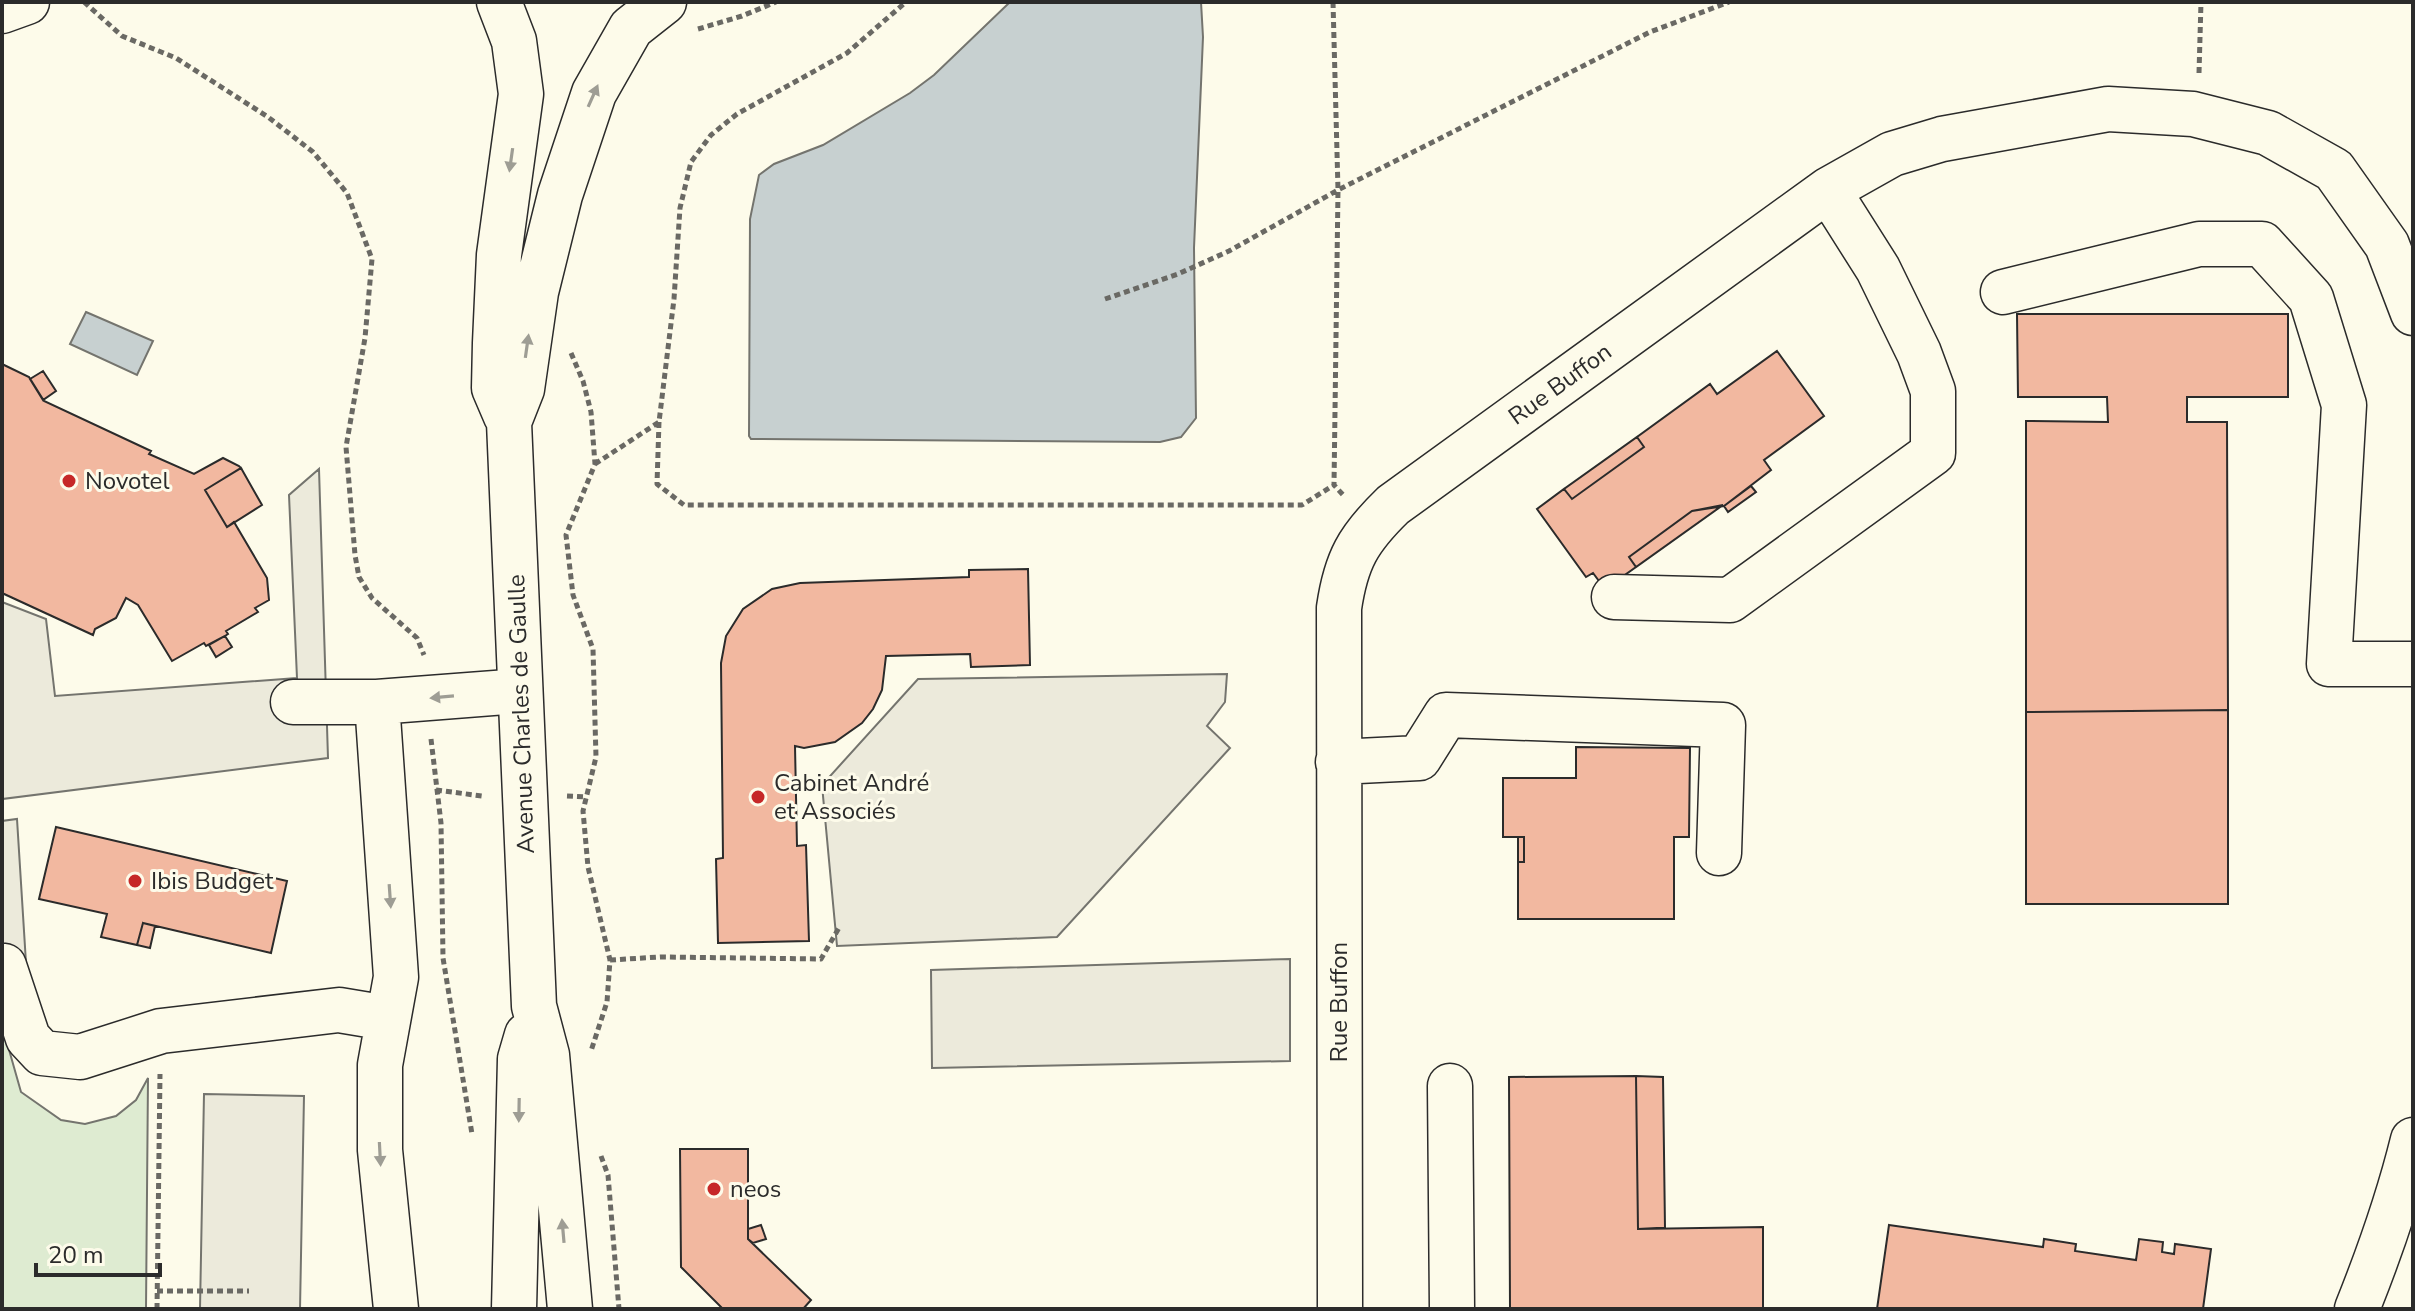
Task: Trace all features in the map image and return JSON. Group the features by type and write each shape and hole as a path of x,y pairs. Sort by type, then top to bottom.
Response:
{"street":[{"path":"2,11 27,2"},
{"name":"Avenue Charles de Gaulle","path":"499,2 514,41 521,94 499,255 494,388 509,422 534,1006 547,1055 570,1309"},
{"name":"Avenue Charles de Gaulle","path":"509,422 522,389 536,292 556,208 594,93 631,28 676,17"},
{"name":"Rue Buffon","path":"1340,1309 1339,608 1344,576 1355,549 1393,505 1828,190 1892,154 1942,139 2108,109 2193,114 2268,133 2334,170 2387,245 2413,313"},
{"path":"1614,597 1730,600 1933,453 1933,391 1919,353 1878,269 1828,190"},
{"path":"2003,292 2199,244 2262,244 2311,298 2344,405 2329,664 2413,664"},
{"path":"293,702 377,702 520,691"},
{"path":"377,702 396,977 380,1065 380,1150 396,1309"},
{"path":"1338,762 1419,758 1446,715 1723,725 1719,853"},
{"path":"4,966 28,1038 42,1053 80,1057 161,1031 339,1010 387,1018"},
{"name":"Avenue Charles de Gaulle","path":"514,1309 520,1059 534,1006"},
{"path":"1450,1086 1452,1309"},
{"path":"2357,1309 2396,1200 2413,1140"}],"path":[{"path":"84,2 122,36 176,58 268,117 313,152 347,193 372,259 365,338 346,447 355,555 359,577 372,598 417,638 430,670 428,698 441,823 443,958 473,1139"},
{"path":"676,17 742,16 776,2"},
{"path":"906,2 847,53 737,114 711,135 691,162 680,208 674,299 659,422 657,484 684,505 1302,505 1334,485"},
{"path":"1333,2 1338,190 1334,485 1373,525"},
{"path":"1105,299 1178,274 1229,251 1338,190 1650,32 1729,2"},
{"path":"2193,114 2199,72 2201,2"},
{"path":"564,341 583,381 591,412 595,464 566,535 573,595 593,649 596,757 583,811 588,867 610,960 607,1002 589,1058"},
{"path":"595,464 659,422"},
{"path":"610,960 660,957 821,959 840,926"},
{"path":"157,1309 161,1031"},
{"path":"598,1150 608,1175 619,1309"},
{"path":"157,1291 249,1291"}],"green space":[{"path":"2,1025 21,1092 61,1120 85,1124 116,1116 136,1100 148,1078 146,1309 2,1309"}],"shaded area":[{"path":"1010,2 1201,2 1203,37 1194,248 1196,418 1181,437 1160,442 751,439 750,219 759,175 774,164 823,145 910,93 934,75"},
{"path":"86,312 153,341 137,375 70,344"},
{"path":"319,469 328,758 2,799 2,602 46,619 55,696 297,678 289,495"},
{"path":"1227,674 1225,702 1207,726 1230,748 1057,937 837,946 822,785 918,679"},
{"path":"17,819 29,1011 2,1015 2,821"},
{"path":"1290,959 1290,1061 932,1068 931,970"},
{"path":"204,1094 304,1096 300,1309 200,1309"}],"building":[{"path":"2017,314 2288,314 2288,397 2187,397 2187,422 2227,422 2228,710 2026,712 2026,421 2108,422 2107,397 2018,397"},
{"path":"1777,351 1824,416 1764,460 1771,470 1724,506 1692,511 1629,557 1636,567 1605,589 1593,573 1586,577 1537,509 1564,489 1572,499 1644,447 1637,437 1710,384 1717,394"},
{"path":"2,364 29,377 44,401 194,474 223,458 239,466 241,468 205,490 227,527 234,522 267,578 269,600 255,608 258,612 226,631 228,634 225,636 206,646 204,643 172,661 138,605 126,598 116,618 95,629 93,635 2,593"},
{"path":"43,371 56,391 43,400 30,379"},
{"path":"1637,437 1644,447 1572,499 1564,489"},
{"path":"241,468 262,505 227,527 205,490"},
{"path":"1751,486 1756,492 1728,512 1724,506"},
{"path":"1723,505 1636,567 1629,557 1692,511"},
{"name":"Cabinet André et Associés","path":"1028,569 1030,665 971,667 970,654 886,656 882,690 862,723 835,742 804,748 795,746 797,846 806,845 809,941 718,943 716,859 723,858 721,663 726,636 743,609 772,589 800,583 969,577 969,570"},
{"path":"225,636 232,647 216,657 209,645"},
{"path":"2228,710 2228,904 2026,904 2026,712"},
{"path":"1576,747 1690,748 1689,837 1674,837 1674,919 1518,919 1518,862 1524,862 1524,837 1503,837 1503,778 1576,778"},
{"path":"56,827 287,881 271,953 143,923 137,945 101,937 107,914 39,899"},
{"path":"1518,837 1524,837 1524,862 1518,862"},
{"path":"143,923 155,926 150,948 137,945"},
{"path":"1636,1076 1663,1077 1665,1228 1638,1229"},
{"path":"1636,1076 1638,1229 1763,1227 1763,1309 1510,1309 1509,1077"},
{"name":"neos","path":"680,1149 748,1149 748,1239 811,1300 803,1309 723,1309 681,1267"},
{"path":"761,1225 766,1239 753,1243 748,1239 748,1229"},
{"path":"1889,1225 2043,1247 2044,1239 2076,1244 2075,1251 2136,1260 2139,1239 2163,1242 2162,1252 2174,1254 2175,1244 2211,1249 2203,1309 1877,1309"}],"place":[{"name":"Novotel","path":"69,481"},
{"name":"Cabinet André et Associés","path":"758,797"},
{"name":"Ibis Budget","path":"135,881"},
{"name":"neos","path":"714,1189"}]}
